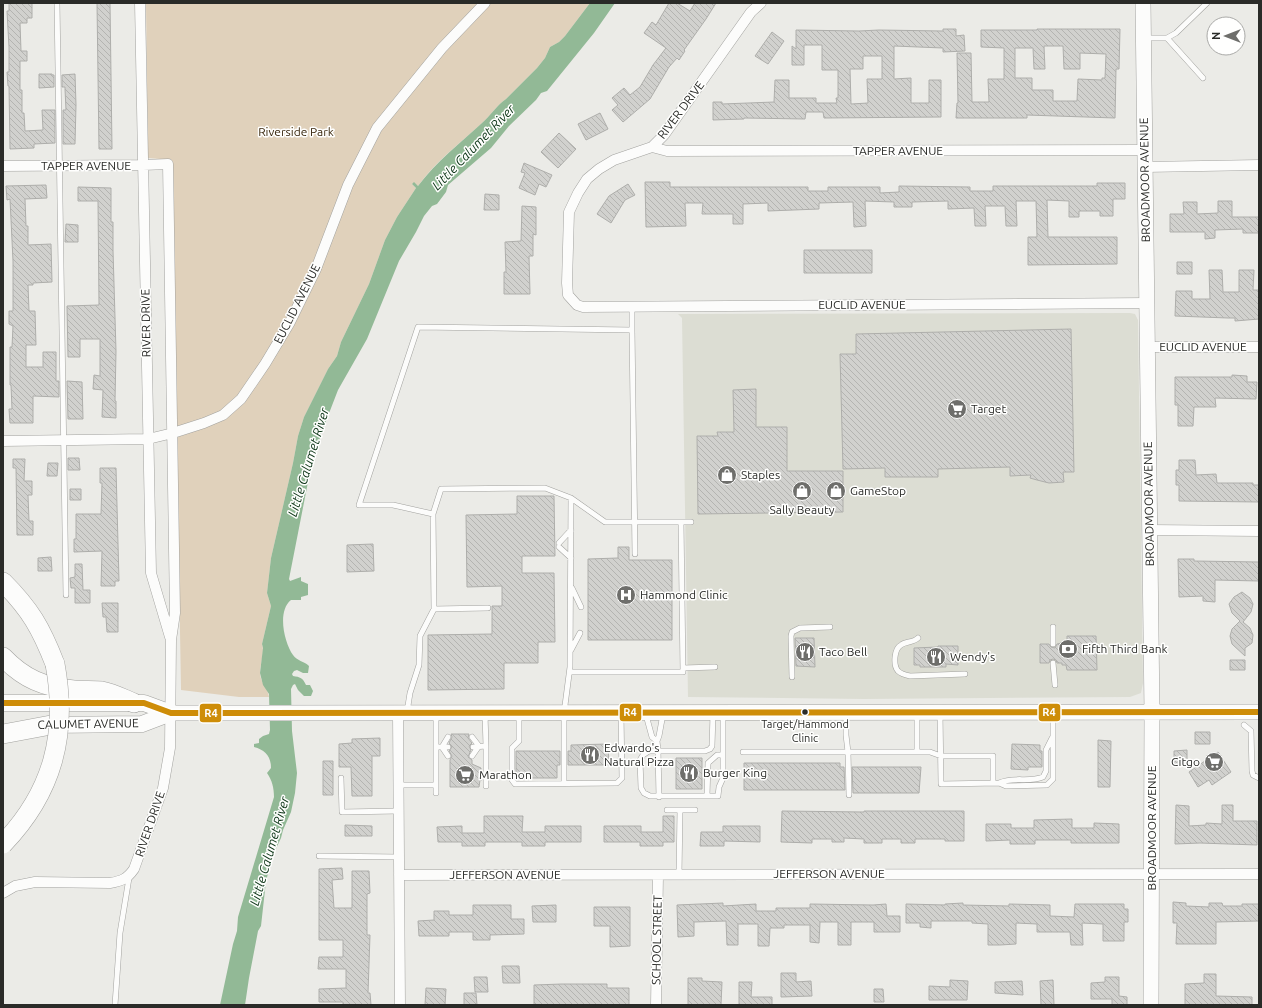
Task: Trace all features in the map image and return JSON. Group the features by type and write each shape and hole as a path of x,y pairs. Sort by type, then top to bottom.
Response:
{"highway":[{"path":"3,582 23,602 38,624 55,664 59,684 60,713 57,745 47,779 26,817 3,844"},
{"path":"3,657 23,674 34,681 48,686 75,690 104,691 134,703"},
{"path":"3,734 51,725"}],"main road":[{"name":"BROADMOOR AVENUE","path":"1143,3 1152,712 1151,1005"},
{"name":"CALUMET AVENUE","path":"3,703 144,703 171,713 1259,712"},
{"name":"CALUMET AVENUE","path":"3,725 142,724 171,713"}],"street":[{"name":"RIVER DRIVE","path":"140,3 151,573 171,640"},
{"name":"EUCLID AVENUE","path":"3,441 148,439 173,433 223,415 245,393 265,364 289,324 316,269 348,185 377,128 442,48 485,3"},
{"name":"RIVER DRIVE","path":"577,305 568,295 567,283 569,212 578,193 587,179 599,169 614,160 652,147 671,125 751,12 761,3"},
{"name":"TAPPER AVENUE","path":"652,147 667,151 1145,150"},
{"name":"TAPPER AVENUE","path":"3,166 168,164"},
{"name":"RIVER DRIVE","path":"129,877 134,869 163,788 170,748 171,640 175,613 168,164"},
{"path":"1145,166 1259,165"},
{"name":"EUCLID AVENUE","path":"577,305 583,307 1147,303"},
{"name":"EUCLID AVENUE","path":"1147,347 1259,348"},
{"path":"1150,530 1259,530"},
{"path":"400,1005 398,785 402,713"},
{"name":"JEFFERSON AVENUE","path":"399,875 1259,874"},
{"name":"SCHOOL STREET","path":"656,1005 658,875"},
{"path":"3,892 15,886 35,882 110,883 121,882 129,877"}],"lane":[{"path":"57,3 66,595"},
{"path":"1143,38 1167,38 1176,33 1207,3"},
{"path":"1167,38 1202,78"},
{"path":"632,306 635,554"},
{"path":"433,514 393,505 359,505 418,327 632,330"},
{"path":"402,713 419,665 420,636 434,609 433,514 441,488 545,488 571,498 605,522 690,522"},
{"path":"564,784 564,713 570,672 571,498"},
{"path":"570,672 683,672 681,522"},
{"path":"571,530 559,545 571,558"},
{"path":"571,586 581,608"},
{"path":"434,609 488,608"},
{"path":"792,678 792,632 800,628 830,627"},
{"path":"1052,644 1054,627"},
{"path":"570,651 580,633"},
{"path":"918,638 914,642 902,644 897,648 895,662 896,670 902,674 910,676 965,674"},
{"path":"1053,663 1055,684"},
{"path":"683,668 715,667"},
{"path":"518,713 519,740 512,748 512,780 515,784 564,784 617,783 622,778 620,712"},
{"path":"645,712 652,737 657,741"},
{"path":"659,797 657,741 664,712"},
{"path":"718,712 723,755 723,778 719,787 718,796 659,797 650,796 644,793 641,788 640,760 643,755 649,751 658,750 705,751 710,749 712,746 718,712"},
{"path":"846,712 849,796"},
{"path":"917,712 917,752"},
{"path":"940,712 941,784 999,783 1006,786 1047,785 1054,779 1053,712"},
{"path":"436,713 436,793"},
{"path":"485,713 486,786"},
{"path":"1244,724 1251,731 1253,776 1259,778"},
{"path":"999,783 1005,780 1038,780 1043,777 1046,771 1046,750 1053,736"},
{"path":"448,737 445,747 448,756"},
{"path":"472,737 479,746"},
{"path":"472,756 479,746"},
{"path":"473,747 486,746"},
{"path":"436,747 445,747"},
{"path":"743,752 930,752 941,756 993,756 993,783"},
{"path":"707,796 708,763 717,755 723,755"},
{"path":"341,778 342,812 398,811"},
{"path":"398,785 436,785"},
{"path":"667,810 695,810"},
{"path":"680,810 680,875"},
{"path":"319,856 399,857"},
{"path":"115,1005 120,933 129,877"}],"shaded area":[{"path":"678,314 1135,314 1138,320 1143,683 1141,693 1130,697 864,699 688,697 682,318"}],"green space":[{"name":"Riverside Park","path":"146,3 590,3 565,36 559,42 550,47 545,58 537,68 485,120 440,161 418,186 414,183 412,184 416,188 397,217 385,240 369,284 341,342 337,356 328,369 304,417 298,436 271,558 267,593 271,606 262,644 263,651 260,676 269,697 239,697 181,690 172,160 148,158"}],"water":[{"name":"Little Calumet River","path":"590,3 615,3 594,33 547,91 541,93 536,100 509,126 491,148 448,185 446,192 437,204 432,206 424,216 399,261 367,339 338,390 321,434 308,482 289,579 290,581 301,577 301,581 308,584 308,595 301,597 301,600 291,600 284,611 283,619 285,635 293,655 309,666 308,673 303,673 297,670 292,674 293,676 302,679 306,685 310,685 313,691 311,696 304,696 295,684 291,689 292,731 297,773 295,793 291,812 273,855 266,881 261,926 258,931 245,1005 220,1005 237,931 238,917 274,797 274,790 267,773 271,768 269,757 261,750 254,747 254,744 259,743 259,739 269,734 270,730 269,694 263,685 260,673 263,648 262,644 271,606 267,593 271,558 298,436 304,417 328,369 337,356 341,342 369,284 385,240 397,217 416,188 412,184 414,182 418,186 440,161 485,120 537,68 545,58 550,47 559,42 565,36"}],"building":[{"path":"9,3 32,3 32,18 27,18 27,23 20,23 21,51 27,51 27,61 20,61 20,90 22,90 22,113 24,113 25,131 43,130 42,110 55,110 55,143 34,144 34,148 10,149 9,86 7,72 9,72 7,11 9,11"},
{"path":"97,3 110,3 112,149 99,149"},
{"path":"669,3 677,3 690,11 695,3 716,3 684,50 685,51 679,60 677,58 669,67 650,99 623,122 612,110 618,105 612,98 624,88 630,95 640,87 653,65 666,48 644,33 652,22 656,25"},
{"path":"943,29 956,29 956,36 964,35 965,51 943,52 943,48 894,46 894,79 911,78 911,103 929,103 929,80 941,80 941,117 824,118 823,112 806,112 805,119 744,118 713,120 713,102 722,102 722,104 774,102 775,80 789,80 789,98 816,98 816,103 837,103 838,70 822,70 822,45 804,45 804,65 792,65 792,46 796,49 796,30 943,31","holes":["863,56 882,56 882,79 867,79 868,103 851,104 850,69 863,69"]},
{"path":"1120,29 1119,69 1116,69 1115,118 1027,115 1027,118 956,118 958,103 957,53 971,53 972,102 989,102 988,79 1004,79 1004,48 981,47 981,30","holes":["1044,46 1063,46 1064,69 1080,69 1080,53 1106,54 1105,78 1102,78 1102,80 1078,79 1077,101 1053,101 1053,90 1032,90 1032,78 1015,78 1015,48 1033,48 1034,69 1045,69"]},
{"path":"772,32 784,41 768,64 755,56"},
{"path":"39,74 54,75 54,87 39,88"},
{"path":"75,74 75,144 63,144 63,110 66,110 65,87 62,87 62,75"},
{"path":"600,113 608,129 586,140 578,124"},
{"path":"559,133 576,149 558,168 541,152"},
{"path":"524,163 552,175 546,187 539,184 535,195 519,188 525,173 521,172"},
{"path":"645,182 670,182 670,187 808,187 808,191 828,191 828,187 880,187 880,193 899,192 899,186 970,187 970,191 993,191 993,186 1097,186 1097,183 1125,183 1125,199 1113,199 1113,216 1100,216 1100,211 1079,211 1079,217 1069,217 1069,201 1047,200 1048,237 1117,237 1117,264 1028,265 1028,237 1037,237 1036,201 1016,201 1017,226 1006,226 1005,206 985,206 986,226 975,226 974,208 948,209 948,201 912,202 912,207 894,207 894,202 865,201 866,226 854,227 853,202 819,203 819,209 768,211 768,203 743,204 743,224 733,224 733,214 702,214 703,203 685,203 686,226 646,227"},
{"path":"628,184 635,195 625,200 611,223 597,214 609,196"},
{"path":"46,185 47,198 25,199 26,226 28,226 28,245 51,244 52,282 33,283 33,285 28,285 29,311 35,311 36,345 26,345 26,367 43,367 43,352 56,352 56,381 59,381 59,397 33,396 33,423 10,423 9,409 12,409 10,385 10,347 12,347 13,326 9,324 9,311 13,311 13,261 10,199 7,200 6,186"},
{"path":"78,187 111,188 116,351 116,418 102,417 103,390 93,389 94,375 100,376 100,339 80,339 80,357 68,357 67,306 99,305 98,201 78,201"},
{"path":"485,194 499,195 499,210 484,210"},
{"path":"1218,201 1232,201 1232,217 1259,217 1259,233 1243,233 1243,229 1215,230 1215,238 1205,239 1205,232 1170,232 1170,214 1184,214 1183,202 1197,202 1197,214 1218,213"},
{"path":"522,206 536,207 536,235 533,234 533,256 529,256 530,294 504,294 504,272 506,272 505,242 521,241"},
{"path":"66,224 78,225 78,242 65,242"},
{"path":"804,250 872,250 872,273 804,273"},
{"path":"1177,262 1192,262 1192,274 1177,274"},
{"path":"1209,270 1222,270 1223,292 1239,292 1239,270 1254,270 1253,290 1259,290 1259,319 1235,321 1235,318 1175,316 1176,291 1192,291 1192,299 1210,299"},
{"name":"Target","path":"1071,329 1074,472 1063,472 1064,482 1049,483 1030,478 1031,475 1010,476 1010,467 938,469 938,477 885,477 885,468 843,469 840,354 856,354 856,334"},
{"path":"1232,375 1247,376 1247,382 1257,382 1256,399 1215,398 1216,407 1194,407 1193,426 1178,426 1178,405 1175,405 1175,377 1232,377"},
{"path":"67,381 82,382 83,419 68,419"},
{"path":"756,389 756,427 787,427 787,471 843,471 843,512 698,514 697,436 718,436 717,432 734,432 733,390"},
{"path":"68,458 79,458 80,470 68,470"},
{"path":"13,459 25,459 24,481 32,481 32,495 28,495 29,521 33,521 33,535 17,535 16,468 13,468"},
{"path":"1179,460 1195,460 1196,475 1216,474 1217,483 1253,483 1253,485 1259,485 1259,502 1179,501 1179,485 1176,485 1176,470 1179,470"},
{"path":"48,463 58,463 57,476 47,476"},
{"path":"100,468 116,468 119,581 115,581 115,586 101,586 102,551 74,552 74,539 76,539 76,514 101,514 102,483 100,483"},
{"path":"70,489 81,489 81,500 70,500"},
{"path":"517,496 554,496 555,556 522,556 522,573 554,573 555,642 538,642 538,663 504,663 504,689 428,690 428,635 492,634 492,606 502,606 502,586 467,587 466,515 517,514"},
{"path":"373,544 374,571 347,572 347,545"},
{"path":"618,547 629,547 629,560 672,560 672,640 588,640 588,559 618,558"},
{"path":"51,557 52,571 38,571 38,558"},
{"path":"1178,559 1194,559 1194,561 1259,562 1259,581 1215,580 1215,602 1203,601 1203,596 1179,597"},
{"path":"75,564 82,564 83,590 90,590 90,603 75,603 75,588 71,588 70,578 75,577"},
{"path":"1242,592 1250,598 1253,604 1251,612 1243,622 1250,628 1253,635 1252,643 1245,648 1245,656 1232,644 1230,636 1232,629 1240,621 1232,613 1229,604 1234,597"},
{"path":"102,603 118,603 118,632 107,632 106,617 103,617"},
{"name":"Fifth Third Bank","path":"1067,636 1096,636 1097,670 1067,670 1066,665 1057,663 1056,660 1053,659 1050,660 1049,663 1040,663 1040,644 1049,644 1051,647 1055,648 1057,644 1067,642"},
{"name":"Taco Bell","path":"795,638 814,638 815,667 796,666"},
{"name":"Wendy's","path":"958,646 958,665 946,664 946,667 920,667 920,665 914,665 914,648"},
{"path":"1230,660 1245,660 1245,670 1230,670"},
{"path":"1195,732 1210,732 1210,744 1195,744"},
{"path":"451,734 469,734 468,738 472,743 469,746 471,750 468,757 472,760 472,764 481,768 481,781 480,780 479,787 450,787 450,760 452,756 449,751 452,747 449,743 452,737"},
{"path":"380,738 380,756 372,756 372,796 352,796 351,767 339,767 339,744 352,743 352,739"},
{"path":"1098,740 1111,741 1110,787 1098,787"},
{"name":"Edwardo's Natural Pizza","path":"608,744 609,765 568,765 568,751 571,751 571,745"},
{"path":"1012,744 1040,745 1040,751 1042,751 1042,767 1028,767 1028,770 1011,769"},
{"path":"1187,750 1187,765 1174,765 1174,751"},
{"path":"516,751 560,751 560,765 557,765 557,778 516,778"},
{"name":"Citgo","path":"1218,752 1231,772 1212,785 1209,780 1198,787 1189,772"},
{"name":"Burger King","path":"676,758 702,758 702,789 676,789"},
{"path":"323,761 333,761 333,795 323,795"},
{"path":"744,763 840,763 840,767 844,767 845,790 744,790"},
{"path":"852,767 921,767 919,793 853,793"},
{"path":"1176,805 1189,806 1189,826 1206,825 1206,823 1222,824 1222,805 1233,805 1233,821 1257,821 1257,845 1200,843 1175,844"},
{"path":"782,811 964,811 964,841 945,841 945,839 915,839 915,843 901,843 901,839 882,839 882,843 864,843 864,839 844,838 844,842 832,842 832,839 812,839 812,843 781,842"},
{"path":"484,816 523,816 522,832 545,832 545,826 581,826 581,842 545,842 545,846 522,846 522,842 485,842 485,846 462,846 462,842 438,842 437,827 462,826 462,833 484,833"},
{"path":"663,816 674,816 674,842 663,842 663,846 640,846 640,842 604,842 604,826 641,826 641,832 663,832"},
{"path":"1072,819 1072,828 1094,828 1094,823 1119,824 1119,843 1071,843 1071,840 1035,840 1035,844 1010,844 1010,840 986,841 986,824 1011,824 1011,828 1034,828 1034,820"},
{"path":"345,825 372,826 372,836 345,836"},
{"path":"723,826 760,826 760,842 724,841 724,846 700,846 701,832 723,832"},
{"path":"342,868 343,879 332,880 334,908 352,908 352,871 369,871 370,893 367,894 367,935 370,935 368,993 370,993 371,1005 343,1005 343,1002 319,1002 319,989 346,988 346,969 318,969 319,957 343,957 343,940 319,940 319,869"},
{"path":"1173,902 1186,903 1186,906 1209,907 1209,903 1222,903 1223,906 1259,904 1259,921 1216,922 1216,944 1176,944 1177,923 1173,923"},
{"path":"723,903 723,906 756,904 756,911 776,911 776,908 810,908 810,904 886,904 887,916 900,916 900,932 874,932 874,922 851,922 851,945 838,945 838,922 820,922 819,943 810,942 810,925 784,925 784,928 770,928 769,946 758,946 758,924 738,924 738,945 727,945 726,921 694,922 694,936 678,937 677,905"},
{"path":"963,903 963,905 1050,905 1050,916 1074,917 1075,904 1124,904 1124,909 1128,909 1128,922 1124,922 1124,941 1103,941 1103,924 1082,923 1083,945 1071,945 1070,932 1037,932 1037,924 1016,923 1016,944 988,945 988,924 972,923 972,921 931,921 931,928 920,927 920,923 906,923 906,904 945,905"},
{"path":"473,905 511,905 511,919 524,919 524,934 490,935 490,940 473,940 473,932 449,932 449,936 419,936 418,921 434,920 434,911 449,911 449,915 473,915"},
{"path":"556,905 556,922 533,922 532,906"},
{"path":"594,907 630,907 630,946 610,947 610,926 594,926"},
{"path":"502,966 519,966 520,983 503,983"},
{"path":"781,973 796,973 796,982 811,981 812,996 781,997"},
{"path":"1204,974 1216,974 1216,996 1252,997 1252,1005 1185,1005 1185,984 1204,983"},
{"path":"474,977 487,977 488,992 475,992"},
{"path":"1105,977 1119,977 1119,996 1127,997 1127,1005 1112,1005 1112,999 1091,999 1091,983 1105,982"},
{"path":"688,978 702,978 702,981 722,982 721,1005 688,1005"},
{"path":"950,980 968,981 967,1000 929,1000 929,986 950,987"},
{"path":"1053,980 1054,1005 1041,1005 1040,981"},
{"path":"1022,981 1023,995 995,993 995,982"},
{"path":"739,982 752,982 751,997 772,997 772,1005 739,1005"},
{"path":"607,984 607,988 629,988 629,1005 534,1005 534,985"},
{"path":"426,988 446,989 445,1005 425,1005"},
{"path":"874,989 883,989 884,1002 874,1002"},
{"path":"464,993 476,993 477,1005 464,1005"}],"transit line":[{"name":"R4","path":"3,703 144,703 171,713 1259,712"}],"place":[{"name":"Target","path":"957,409"},
{"name":"Staples","path":"727,475"},
{"name":"Sally Beauty","path":"802,491"},
{"name":"GameStop","path":"836,491"},
{"name":"Hammond Clinic","path":"626,595"},
{"name":"Fifth Third Bank","path":"1068,649"},
{"name":"Taco Bell","path":"805,652"},
{"name":"Wendy's","path":"936,657"},
{"name":"Target/Hammond Clinic","path":"805,712"},
{"name":"Edwardo's Natural Pizza","path":"590,755"},
{"name":"Citgo","path":"1214,762"},
{"name":"Burger King","path":"689,773"},
{"name":"Marathon","path":"465,775"}]}
